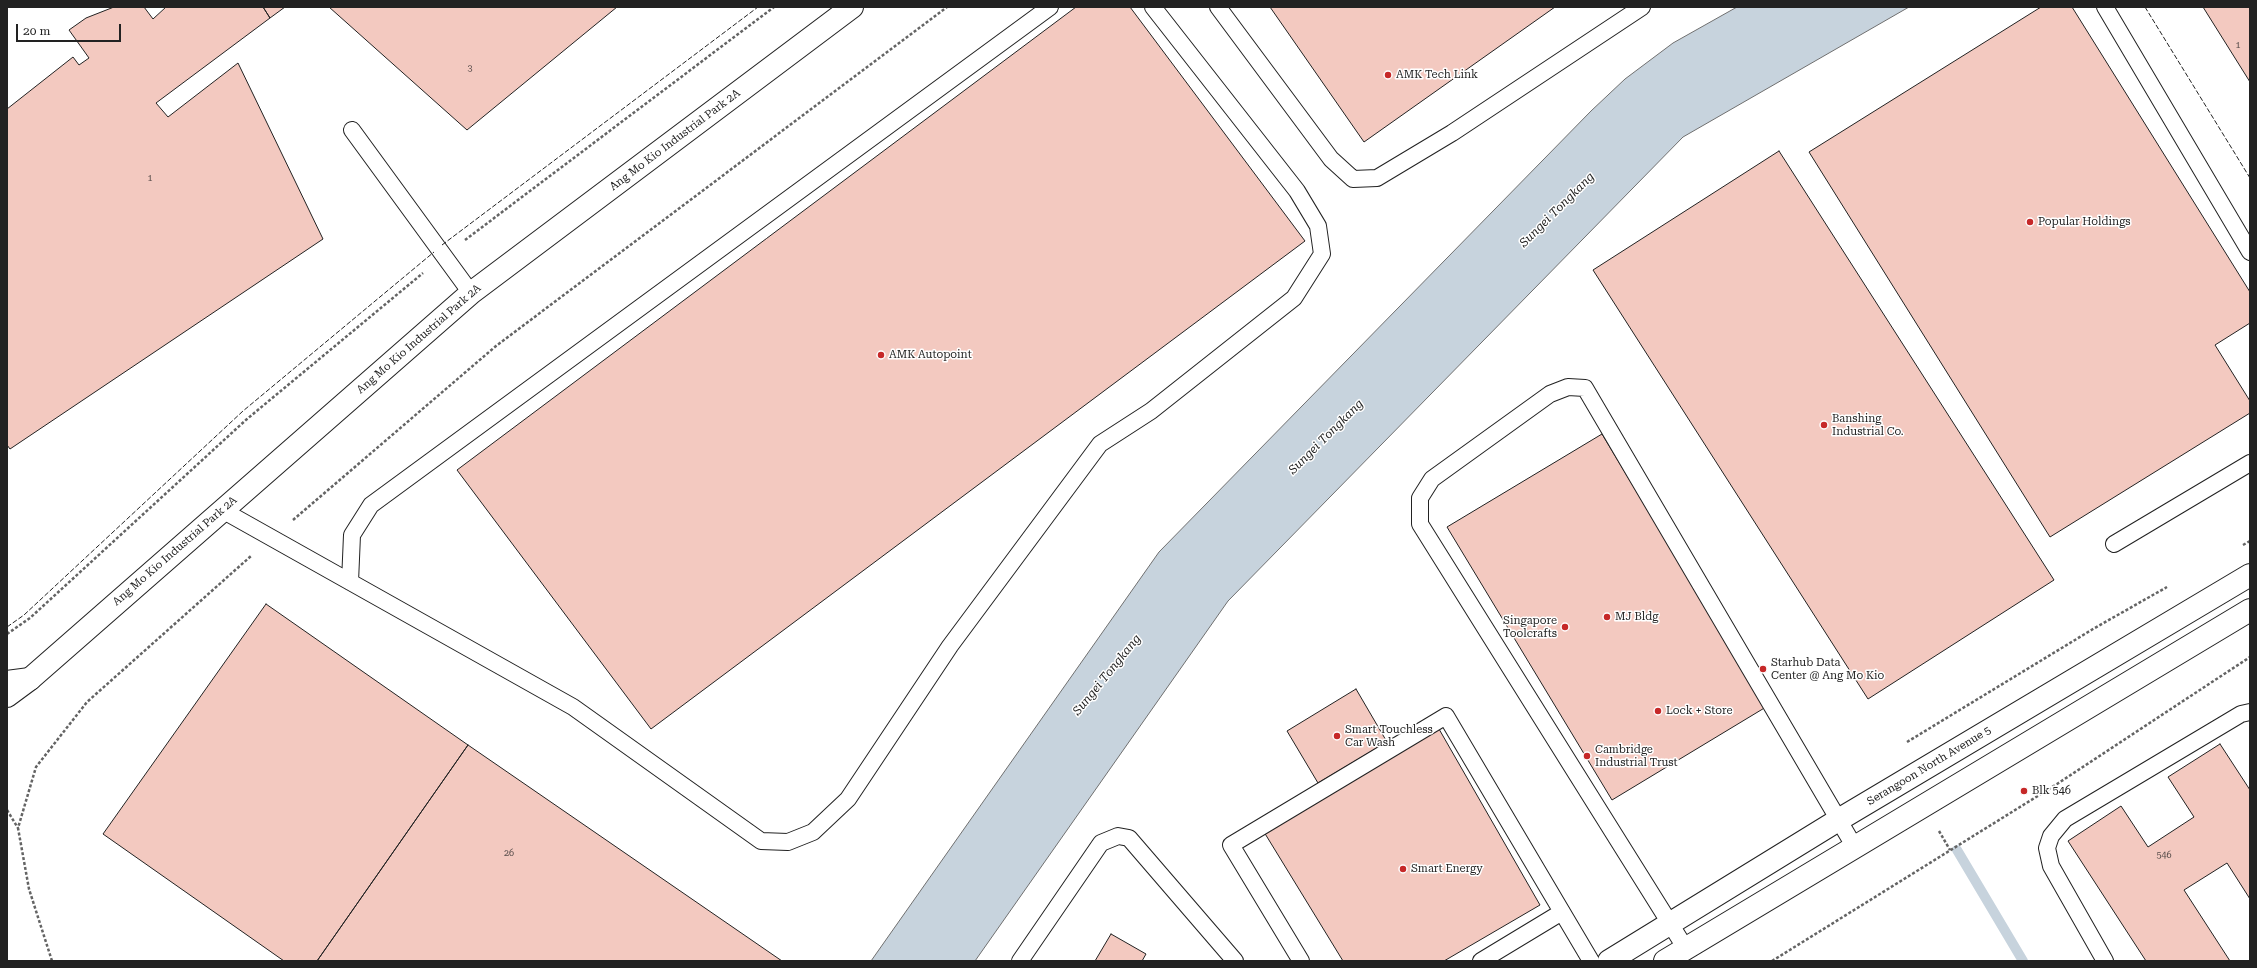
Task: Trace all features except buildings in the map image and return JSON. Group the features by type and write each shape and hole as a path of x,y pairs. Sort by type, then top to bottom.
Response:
{"street":[{"name":"Ang Mo Kio Industrial Park 2A","path":"7,696 30,679 470,294 852,7"},
{"name":"Serangoon North Avenue 5","path":"1609,961 1840,820 2250,574"},
{"path":"1665,961 1854,846 2250,610"},
{"path":"7,682 30,679"}],"lane":[{"path":"350,582 352,535 370,505 1050,7"},
{"path":"222,510 572,707 761,841 788,842 813,832 848,799 950,646 1100,444 1151,411 1195,378 1294,298 1322,254 1318,226 1297,191 1153,7"},
{"path":"1218,7 1331,159 1353,179 1377,178 1452,133 1642,7"},
{"path":"2105,7 2250,252"},
{"path":"352,130 470,294"},
{"path":"1686,949 1420,524 1420,498 1432,479 1550,394 1568,387 1585,388 1854,846"},
{"path":"2114,544 2250,463"},
{"path":"2105,961 2051,866 2047,848 2051,836 2064,819 2241,714 2250,712"},
{"path":"1301,961 1231,845 1446,716 1591,961"},
{"path":"1020,961 1101,843 1118,836 1129,838 1235,961"},
{"path":"1480,961 1562,912"}],"path":[{"path":"7,634 30,618 247,418 444,256 774,7"},
{"path":"1772,961 2057,784 2250,657"},
{"path":"2057,784 2060,788"},
{"path":"7,810 18,828"}],"water":[{"name":"Sungei Tongkang","path":"1737,7 1909,7 1683,137 1228,601 975,961 871,961 1159,552 1591,111 1625,79 1673,43"}],"waterway":[{"path":"1957,850 2023,961"}],"fence":[{"path":"442,245 758,7"},
{"path":"2145,7 2250,178"},
{"path":"7,627 24,615 243,411 434,252"}],"place":[{"name":"AMK Tech Link","path":"1388,75"},
{"name":"Popular Holdings","path":"2030,222"},
{"name":"AMK Autopoint","path":"881,355"},
{"name":"Banshing Industrial Co.","path":"1824,425"},
{"name":"MJ Bldg","path":"1607,617"},
{"name":"Singapore Toolcrafts","path":"1565,627"},
{"name":"Starhub Data Center @ Ang Mo Kio","path":"1763,669"},
{"name":"Lock + Store","path":"1658,711"},
{"name":"Smart Touchless Car Wash","path":"1337,736"},
{"name":"Cambridge Industrial Trust","path":"1587,756"},
{"name":"Blk 546","path":"2024,791"},
{"name":"Smart Energy","path":"1403,869"}]}
